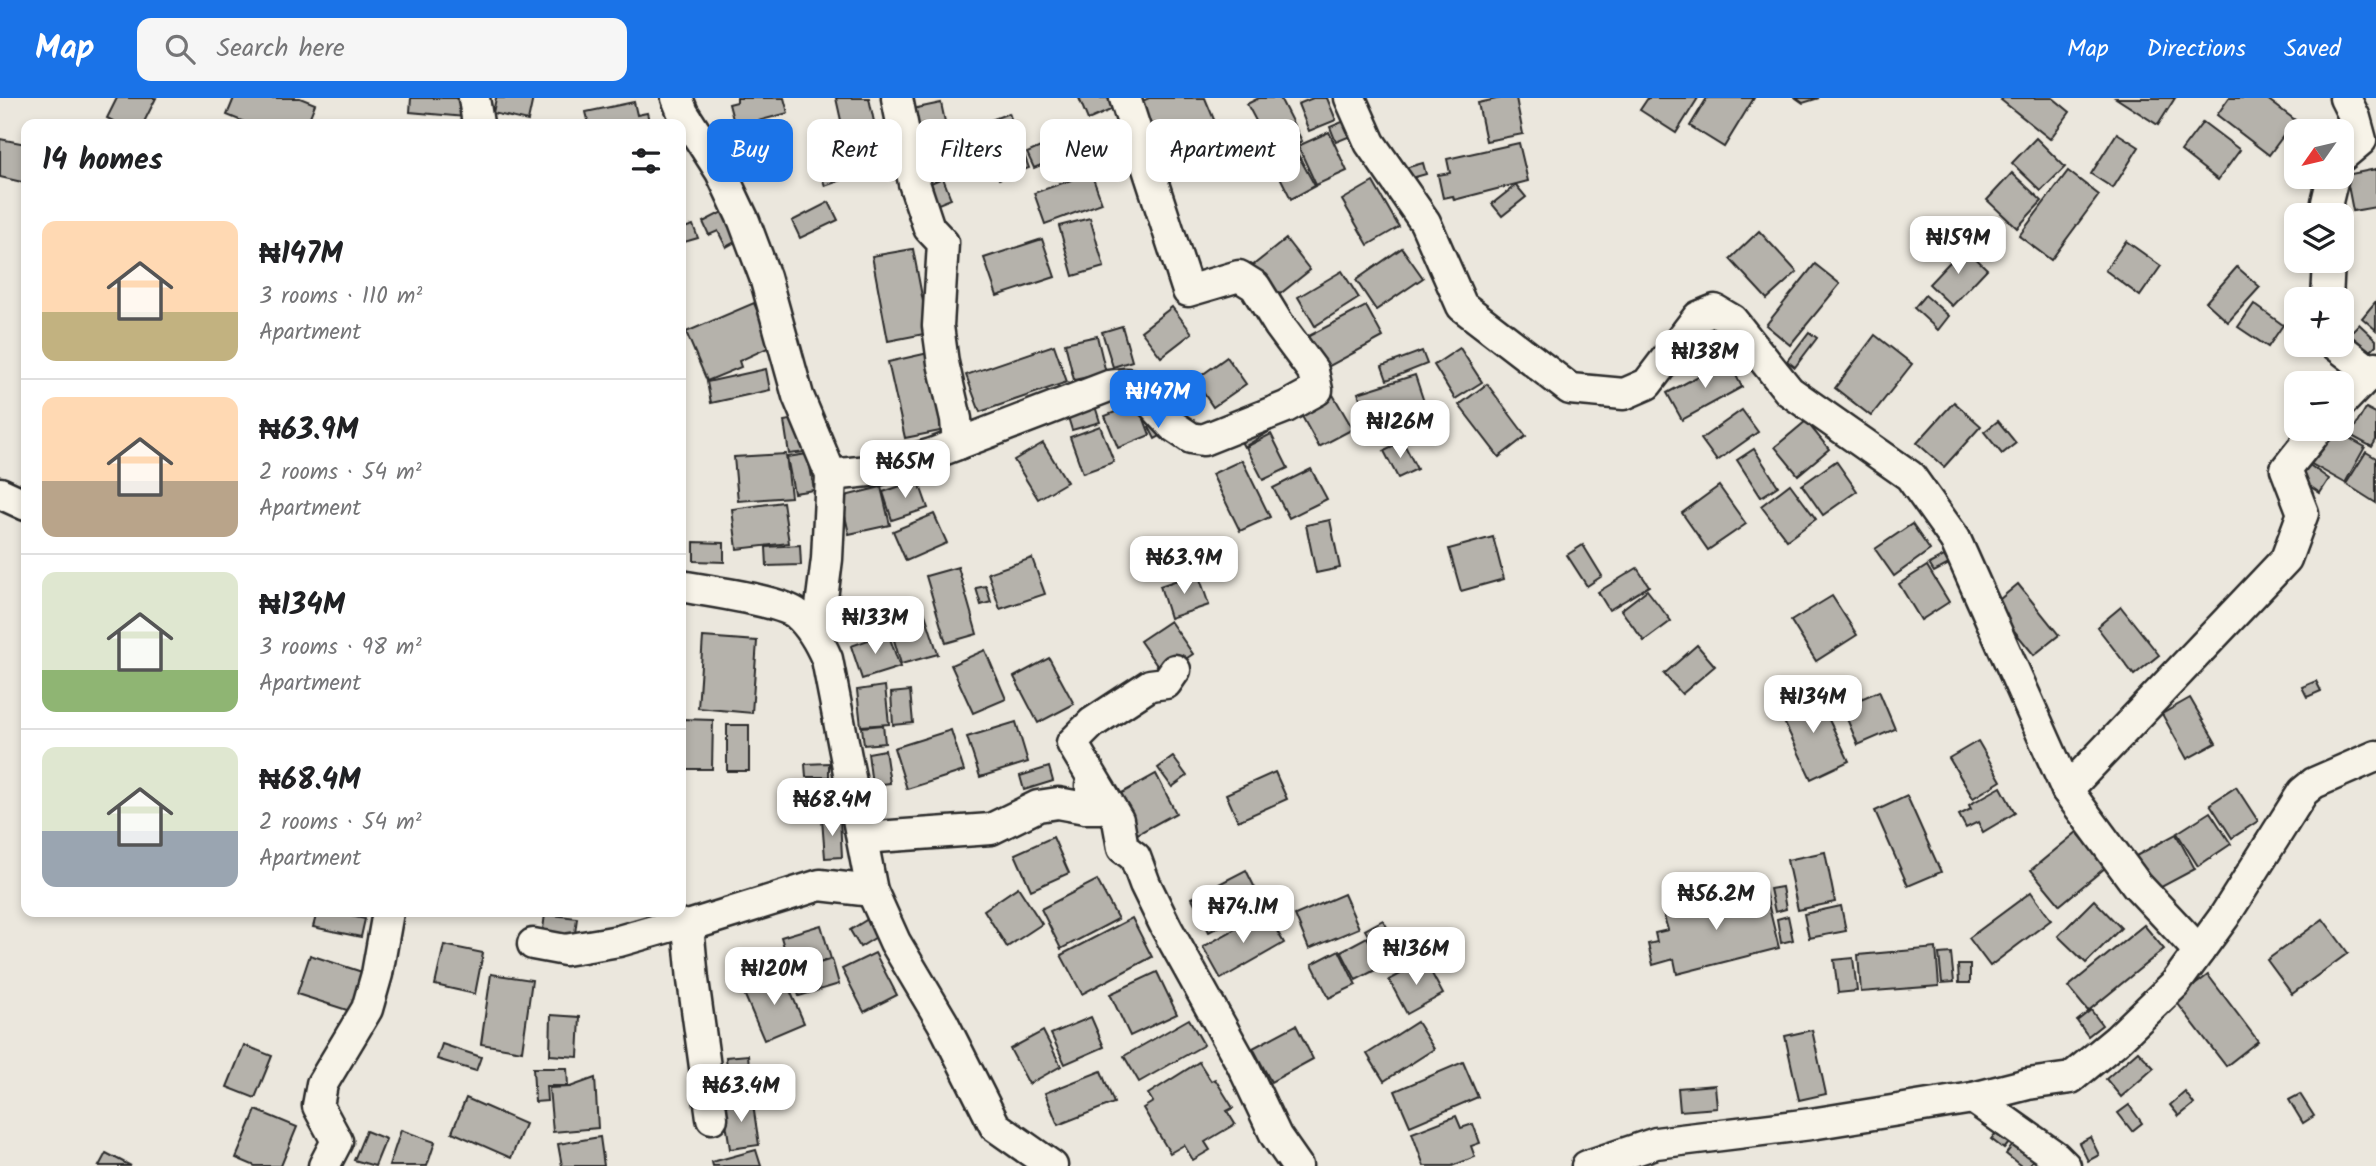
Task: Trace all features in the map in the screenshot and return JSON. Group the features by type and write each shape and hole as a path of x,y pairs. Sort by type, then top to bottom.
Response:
{"street":[{"path":"474,98 477,119"},
{"path":"677,98 683,113 721,172 744,221 765,278 798,396 831,475 827,559 817,638"},
{"path":"897,98 914,183 929,228 943,243 938,326 943,363 956,419 958,444"},
{"path":"831,475 878,470 958,444 1109,386 1136,386 1173,426 1191,438 1203,440 1286,407 1317,390 1312,371 1255,286 1239,276 1188,291 1125,98"},
{"path":"1350,98 1370,143 1425,222 1462,306 1570,389 1624,394 1647,384 1698,317 1716,310 1732,320 1789,391 1910,475 1955,539 2067,790 2137,885 2199,951"},
{"path":"2354,146 2361,140 2359,111"},
{"path":"2353,357 2375,372 2354,391"},
{"path":"2067,790 2286,559 2303,513 2286,469 2308,441"},
{"path":"0,493 21,503"},
{"path":"686,587 759,600 796,613 817,638 827,659 872,891 895,942 943,1023 995,1126 1052,1166"},
{"path":"1072,743 1092,723 1150,685 1166,683 1175,670"},
{"path":"862,838 991,829 1038,806 1058,803 1100,808 1072,743"},
{"path":"1072,743 1118,820 1124,848 1135,857 1167,929 1242,1064 1276,1136 1297,1166"},
{"path":"1587,1166 1657,1143 1811,1124 1973,1098 2028,1084 2071,1078 2117,1040 2175,984 2224,916 2303,792 2314,783 2376,757"},
{"path":"533,944 565,950 619,941 677,925 688,926 820,885 872,891"},
{"path":"324,1166 337,1141 318,1106 322,1084 367,1009 377,974 387,917"},
{"path":"688,926 712,1118"},
{"path":"1973,1098 2065,1166"}],"building":[{"path":"117,98 156,98 146,119 107,118"},
{"path":"234,98 300,98 315,104 309,119 237,119 227,115"},
{"path":"411,98 467,98 465,117 410,112"},
{"path":"496,98 533,98 528,119 493,113"},
{"path":"737,98 784,98 788,113 765,119 733,119 729,104 737,102"},
{"path":"836,98 869,98 873,119 841,119"},
{"path":"1079,98 1108,98 1113,109 1088,119"},
{"path":"1149,98 1205,98 1214,119 1148,119 1140,102"},
{"path":"1259,98 1280,98 1291,119 1255,119 1247,104"},
{"path":"1313,98 1327,98 1336,120 1309,131 1298,104"},
{"path":"1516,98 1523,134 1486,141 1478,103"},
{"path":"1648,98 1698,98 1676,133 1640,110"},
{"path":"1707,98 1754,98 1724,147 1690,126"},
{"path":"1796,98 1819,98 1803,103"},
{"path":"2053,98 2070,112 2050,139 2001,100"},
{"path":"2116,98 2175,98 2158,125"},
{"path":"2229,98 2266,98 2294,119 2284,119 2284,135 2269,155 2217,115"},
{"path":"634,102 637,115 647,113 649,119 588,119 586,112"},
{"path":"941,103 944,119 916,119 916,139 910,140 903,111"},
{"path":"1009,113 1011,119 994,119"},
{"path":"1347,120 1353,135 1336,142 1330,127"},
{"path":"2203,122 2240,150 2218,180 2181,151"},
{"path":"1329,132 1347,171 1316,185 1300,145"},
{"path":"2117,133 2139,147 2113,188 2091,174"},
{"path":"2036,138 2065,167 2041,191 2012,163"},
{"path":"0,139 21,143 21,182 0,177"},
{"path":"1519,143 1528,181 1454,200 1453,196 1443,198 1438,175 1450,173 1447,159"},
{"path":"1040,147 1040,166 1034,168 1027,153"},
{"path":"1300,158 1315,186 1291,199 1282,182 1300,182"},
{"path":"1423,163 1426,174 1401,181 1398,170"},
{"path":"2376,169 2376,207 2354,211 2349,189 2354,189 2354,173"},
{"path":"2068,171 2099,195 2051,260 2019,236"},
{"path":"2012,173 2042,201 2017,228 1987,200"},
{"path":"945,182 951,199 936,205 928,184"},
{"path":"1065,182 1094,182 1102,203 1045,224 1034,193"},
{"path":"1373,182 1399,227 1368,245 1342,200"},
{"path":"1516,185 1526,197 1502,216 1492,204"},
{"path":"829,202 838,220 800,238 792,221"},
{"path":"732,207 746,236 726,247 718,231 709,235 703,222"},
{"path":"1090,218 1104,267 1073,276 1059,226"},
{"path":"693,225 698,238 686,242 686,227"},
{"path":"1759,231 1797,272 1767,299 1730,259"},
{"path":"1042,239 1055,277 997,296 984,258"},
{"path":"1286,239 1310,270 1275,298 1251,267"},
{"path":"2126,241 2161,266 2140,296 2105,270"},
{"path":"1964,247 1987,269 1952,306 1929,284"},
{"path":"1402,248 1423,278 1376,310 1356,280"},
{"path":"913,249 929,333 888,341 872,256"},
{"path":"1815,264 1840,284 1790,345 1766,325"},
{"path":"2237,267 2260,287 2228,322 2206,302"},
{"path":"1342,271 1359,298 1315,326 1298,297"},
{"path":"1925,295 1949,316 1938,330 1914,308"},
{"path":"2376,301 2376,330 2362,318"},
{"path":"754,303 772,346 739,361 741,367 707,381 686,332"},
{"path":"2254,304 2283,325 2268,347 2238,327"},
{"path":"1366,306 1383,337 1324,369 1307,337"},
{"path":"1172,307 1192,333 1161,357 1141,331"},
{"path":"2359,324 2376,340 2376,345 2366,355 2354,343 2354,329"},
{"path":"1122,326 1132,361 1113,367 1102,332"},
{"path":"1809,332 1817,338 1795,367 1787,361"},
{"path":"1875,335 1912,364 1871,416 1835,388"},
{"path":"1097,336 1106,373 1074,380 1065,343"},
{"path":"1054,345 1067,382 980,412 966,375"},
{"path":"1460,348 1482,382 1455,399 1434,365"},
{"path":"1422,351 1427,364 1387,380 1382,366"},
{"path":"933,352 950,429 905,438 888,362"},
{"path":"1227,357 1246,384 1213,407 1195,380"},
{"path":"1728,360 1742,387 1682,420 1667,393"},
{"path":"766,369 770,390 711,403 707,382"},
{"path":"1415,375 1426,408 1370,427 1358,393"},
{"path":"1487,384 1526,436 1499,457 1459,405"},
{"path":"1332,393 1353,429 1319,447 1299,411"},
{"path":"1954,402 1981,426 1944,467 1917,443"},
{"path":"1138,403 1150,435 1118,448 1105,416"},
{"path":"1095,406 1100,422 1072,430 1067,414"},
{"path":"2366,408 2376,413 2376,440 2372,447 2354,437 2354,428"},
{"path":"1742,410 1758,432 1717,461 1701,439"},
{"path":"1267,416 1275,428 1244,447 1237,434"},
{"path":"801,418 806,452 789,454 784,421"},
{"path":"1161,420 1168,432 1155,439 1149,427"},
{"path":"1806,421 1829,449 1798,475 1775,447"},
{"path":"1998,421 2016,443 2002,454 1984,432"},
{"path":"1100,426 1114,462 1083,473 1070,437"},
{"path":"1271,434 1288,468 1263,480 1246,447"},
{"path":"2319,441 2354,441 2365,447 2345,483 2308,462"},
{"path":"1403,442 1417,469 1398,478 1384,451"},
{"path":"1043,443 1067,482 1038,499 1014,460"},
{"path":"1754,449 1778,486 1761,497 1737,460"},
{"path":"2366,452 2376,458 2376,503 2346,484"},
{"path":"786,454 791,497 738,501 734,457"},
{"path":"808,454 814,490 794,493 787,457"},
{"path":"2301,459 2329,479 2320,493 2291,473"},
{"path":"1242,460 1270,517 1240,531 1212,474"},
{"path":"1836,461 1857,491 1823,515 1802,485"},
{"path":"1311,469 1327,499 1289,518 1273,488"},
{"path":"918,480 928,508 892,520 883,492"},
{"path":"1790,484 1816,519 1787,540 1761,506"},
{"path":"1719,486 1746,524 1708,550 1682,513"},
{"path":"881,487 890,525 849,534 841,497"},
{"path":"783,502 789,543 737,549 732,509"},
{"path":"934,514 947,543 906,561 893,531"},
{"path":"1330,520 1340,568 1316,573 1306,525"},
{"path":"1912,524 1930,550 1894,576 1875,549"},
{"path":"1493,537 1504,579 1461,591 1449,549"},
{"path":"694,542 724,543 724,562 694,561"},
{"path":"800,545 801,565 767,566 766,547"},
{"path":"1583,545 1602,576 1587,586 1567,555"},
{"path":"1944,556 1949,564 1934,572 1929,564"},
{"path":"1032,558 1045,594 1000,609 988,573"},
{"path":"1927,566 1949,602 1921,620 1899,584"},
{"path":"958,567 977,634 946,643 926,576"},
{"path":"1637,568 1649,586 1609,610 1598,592"},
{"path":"1198,573 1209,605 1170,618 1160,586"},
{"path":"2018,584 2059,635 2034,655 1993,605"},
{"path":"986,586 991,602 981,605 976,588"},
{"path":"1647,590 1671,621 1644,641 1621,610"},
{"path":"1832,596 1857,635 1816,661 1791,621"},
{"path":"2121,607 2159,655 2134,675 2097,627"},
{"path":"884,609 888,631 864,635 860,614"},
{"path":"924,611 938,654 901,664 890,626"},
{"path":"1170,621 1193,654 1163,674 1140,641"},
{"path":"888,633 900,667 862,679 851,646"},
{"path":"703,637 757,641 752,713 698,708"},
{"path":"1697,645 1715,666 1682,694 1664,674"},
{"path":"985,650 1006,699 973,713 951,665"},
{"path":"1049,658 1074,704 1038,723 1014,677"},
{"path":"2316,681 2321,691 2307,697 2302,687"},
{"path":"885,686 889,724 861,726 857,690"},
{"path":"910,691 913,723 893,725 891,693"},
{"path":"1815,691 1849,761 1811,779 1778,709"},
{"path":"1879,691 1895,729 1858,745 1842,707"},
{"path":"2190,698 2216,743 2187,759 2162,714"},
{"path":"686,719 713,720 712,769 686,769"},
{"path":"1016,722 1028,762 980,777 967,737"},
{"path":"727,725 749,725 749,771 727,771"},
{"path":"883,725 885,743 864,745 862,727"},
{"path":"951,730 964,771 907,789 894,748"},
{"path":"1978,741 2001,781 1973,798 1949,758"},
{"path":"885,750 890,783 872,785 868,753"},
{"path":"1173,757 1187,776 1172,787 1158,768"},
{"path":"829,763 829,777 806,777 805,764"},
{"path":"1049,767 1053,781 1024,790 1020,776"},
{"path":"1275,772 1287,799 1238,821 1226,794"},
{"path":"1156,774 1176,813 1134,836 1113,798"},
{"path":"2001,787 2015,813 1983,832 1978,822 1966,828 1959,815 1971,809 1969,805"},
{"path":"2236,787 2258,821 2232,838 2210,804"},
{"path":"1907,796 1941,872 1908,886 1875,811"},
{"path":"2210,812 2231,844 2198,866 2177,833"},
{"path":"840,818 842,857 825,858 822,819"},
{"path":"2077,832 2106,867 2060,905 2031,870"},
{"path":"2176,834 2195,869 2152,892 2134,857"},
{"path":"1053,837 1069,873 1031,890 1015,854"},
{"path":"1825,852 1835,902 1798,910 1787,860"},
{"path":"1246,870 1263,904 1209,932 1192,898"},
{"path":"1097,880 1118,919 1061,949 1041,909"},
{"path":"1018,887 1042,924 1007,947 984,910"},
{"path":"1764,887 1779,948 1677,974 1674,959 1653,965 1648,944 1657,942 1655,933 1668,930 1663,913"},
{"path":"1782,887 1786,909 1775,912 1770,889"},
{"path":"2031,892 2051,920 1990,966 1969,938"},
{"path":"1344,894 1359,928 1309,949 1295,915"},
{"path":"2094,900 2121,928 2086,963 2058,936"},
{"path":"1841,906 1846,931 1809,938 1804,914"},
{"path":"1266,912 1284,943 1221,979 1203,947"},
{"path":"1788,916 1793,940 1781,943 1777,919"},
{"path":"316,917 365,919 361,937 313,927"},
{"path":"545,917 577,918 574,941 542,937"},
{"path":"1132,918 1152,957 1082,994 1061,955"},
{"path":"868,919 878,936 860,947 850,930"},
{"path":"2323,919 2348,953 2292,994 2267,960"},
{"path":"1383,920 1392,936 1374,946 1365,930"},
{"path":"821,925 831,959 791,971 781,937"},
{"path":"2144,925 2164,949 2088,1011 2068,987"},
{"path":"1367,937 1383,966 1356,980 1341,951"},
{"path":"444,945 483,953 475,994 435,985"},
{"path":"1936,948 1939,986 1861,992 1858,955"},
{"path":"1339,950 1356,985 1329,998 1312,964"},
{"path":"875,953 897,995 864,1012 842,969"},
{"path":"1951,953 1954,982 1942,983 1939,954"},
{"path":"310,955 362,972 350,1011 297,994"},
{"path":"1853,958 1857,991 1838,993 1834,960"},
{"path":"832,959 839,984 799,996 791,972"},
{"path":"1425,961 1443,994 1407,1014 1389,980"},
{"path":"1958,965 1970,965 1970,983 1959,983"},
{"path":"1157,972 1177,1014 1130,1036 1110,994"},
{"path":"491,974 532,980 522,1051 481,1044"},
{"path":"783,974 804,1023 764,1040 743,991"},
{"path":"2208,975 2258,1041 2226,1066 2175,1000"},
{"path":"2091,1010 2102,1025 2088,1036 2077,1021"},
{"path":"551,1015 580,1017 578,1057 550,1055"},
{"path":"1091,1017 1104,1047 1065,1064 1051,1034"},
{"path":"1189,1019 1204,1045 1139,1082 1124,1056"},
{"path":"1417,1022 1434,1049 1384,1081 1367,1054"},
{"path":"1296,1025 1313,1059 1271,1082 1253,1048"},
{"path":"1812,1030 1826,1094 1799,1100 1785,1036"},
{"path":"1043,1031 1061,1066 1029,1084 1010,1049"},
{"path":"442,1044 481,1057 476,1071 437,1059"},
{"path":"244,1045 272,1056 255,1098 227,1087"},
{"path":"2138,1051 2154,1068 2121,1097 2106,1079"},
{"path":"748,1055 752,1098 730,1100 726,1057"},
{"path":"1199,1062 1211,1081 1215,1079 1233,1108 1227,1111 1235,1124 1205,1142 1210,1150 1193,1160 1184,1145 1170,1153 1143,1108 1153,1102 1148,1094"},
{"path":"1463,1062 1478,1097 1410,1126 1395,1091"},
{"path":"533,1068 567,1068 568,1086 546,1086 547,1101 535,1102"},
{"path":"1101,1071 1114,1103 1058,1125 1045,1093"},
{"path":"595,1078 598,1128 553,1132 549,1088 570,1087"},
{"path":"1715,1085 1717,1108 1680,1111 1678,1088"},
{"path":"2185,1092 2194,1104 2179,1116 2170,1105"},
{"path":"2300,1094 2314,1116 2303,1123 2289,1100"},
{"path":"466,1098 525,1124 511,1158 452,1132"},
{"path":"752,1098 759,1145 730,1149 723,1103"},
{"path":"2129,1105 2142,1123 2132,1131 2118,1113"},
{"path":"256,1110 297,1127 281,1166 255,1166 236,1158"},
{"path":"1456,1116 1461,1128 1473,1124 1480,1143 1471,1146 1475,1157 1452,1166 1424,1166 1412,1133"},
{"path":"2001,1127 2014,1137 2004,1149 1991,1139"},
{"path":"401,1130 435,1142 427,1166 389,1166"},
{"path":"366,1131 386,1139 375,1166 354,1160"},
{"path":"600,1137 604,1166 562,1166 558,1144"},
{"path":"2090,1137 2099,1155 2088,1161 2079,1143"},
{"path":"2015,1142 2035,1158 2028,1166 2021,1166 2006,1154"},
{"path":"756,1150 761,1166 713,1166 712,1162"},
{"path":"106,1153 131,1166 99,1166"}]}
